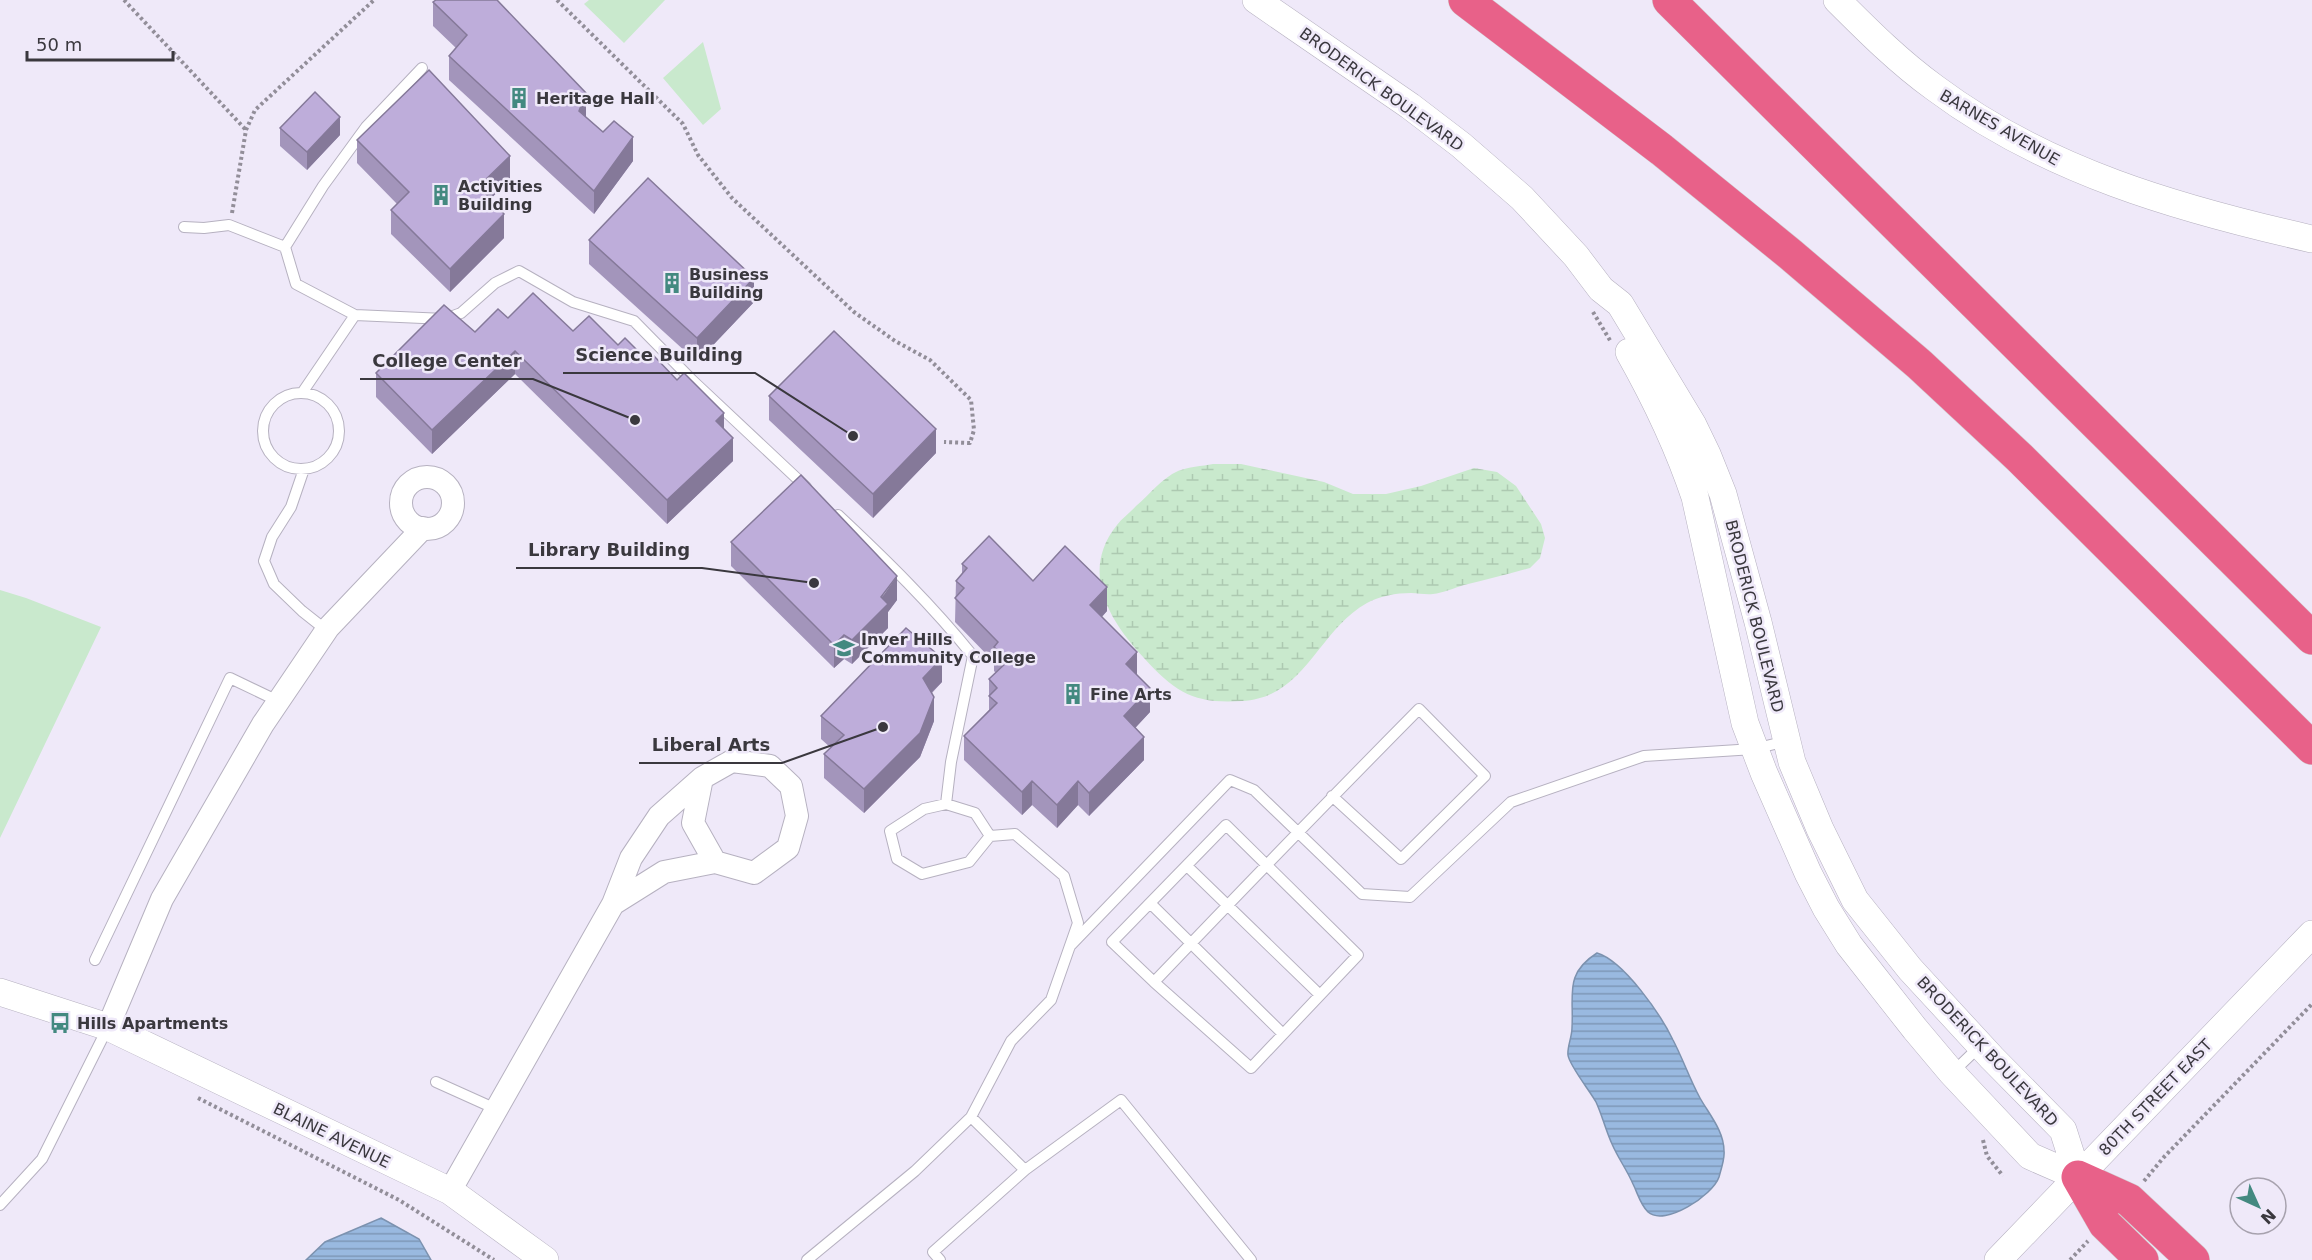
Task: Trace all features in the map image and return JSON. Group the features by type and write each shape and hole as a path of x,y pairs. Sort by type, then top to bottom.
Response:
{"highway":[{"path":"1465,0 1662,150 1790,254 1919,364 2036,474 2310,746"},
{"path":"1669,0 2312,638"},
{"path":"2078,1177 2129,1200 2193,1260"},
{"path":"2078,1177 2105,1224 2142,1260"}],"street":[{"name":"BRODERICK BOULEVARD","path":"1256,0 1410,105 1461,145 1530,206 1568,247 1594,296 1604,306 1667,426 1695,496 1745,723 1784,820 1826,908 1880,986 1952,1073 2030,1156 2078,1177"},
{"name":"BARNES AVENUE","path":"1837,0 1887,48 1936,90 2032,148 2076,169 2146,195 2260,227"},
{"path":"2260,227 2312,239"},
{"path":"2260,227 2312,259"},
{"name":"BRODERICK BOULEVARD","path":"1594,296 1620,304 1693,425 1707,454 1723,494 1758,622 1792,762 1820,830 1855,900 1910,969 2063,1130 2078,1177"},
{"path":"108,1027 162,899 263,724 326,630 423,528"},
{"path":"450,1191 613,904 631,858 659,816 702,778 732,762 770,766 791,786 798,816 788,848 754,873 715,862 664,872 613,904"},
{"path":"702,778 693,823 715,862"},
{"name":"80TH STREET EAST","path":"1998,1260 2312,934"},
{"name":"BLAINE AVENUE","path":"0,992 108,1027 450,1191 545,1260"}],"lane":[{"path":"422,68 366,126 323,186 285,247 296,284 355,315 445,319 461,313 495,283 519,271 573,302 634,321 692,380 816,495"},
{"path":"184,227 229,225 285,247"},
{"path":"302,393 355,315"},
{"path":"302,393 314,395 325,401 333,410 340,434 337,446 330,457 320,465 304,469 296,470 273,458 266,447 263,435 264,422 269,410 289,395 302,393"},
{"path":"304,469 291,507 272,537 264,561 274,584 326,630"},
{"path":"833,511 892,566 943,619 973,656 951,762 946,804"},
{"path":"95,960 230,678 278,701"},
{"path":"1154,982 1297,831 1332,796 1419,710 1485,776 1401,859 1332,796"},
{"path":"1070,946 1230,780 1254,790 1362,894 1410,897 1511,801 1644,756 1754,749 1787,741"},
{"path":"807,1260 915,1172 971,1117 1011,1041 1051,1000 1078,923 1064,876 1015,834 990,836 969,862 922,874 897,859 890,831 924,809 946,804 975,813 990,836"},
{"path":"1226,825 1266,865 1358,955 1251,1068 1112,942 1226,825"},
{"path":"1186,866 1320,995"},
{"path":"1150,903 1283,1034"},
{"path":"0,1205 42,1158 108,1027"},
{"path":"1952,1073 1980,1045"},
{"path":"436,1083 496,1108"},
{"path":"940,1260 933,1252 1025,1170 1121,1100 1251,1260"},
{"path":"971,1117 1025,1170"}],"path":[{"path":"124,0 246,130"},
{"path":"229,225 246,130 255,110 374,0"},
{"path":"557,0 683,124 698,155 732,198 854,312 895,341 930,360 971,400 974,430 970,443 944,442"},
{"path":"1594,296 1612,343"},
{"path":"2129,1200 2164,1157 2312,1004"},
{"path":"195,1096 399,1200 494,1260"},
{"path":"1980,1132 1987,1156 2003,1176"},
{"path":"2070,1260 2105,1224"}],"green space":[{"path":"589,0 665,0 624,43 584,4"},
{"path":"703,42 721,109 703,125 663,78"},
{"path":"1213,464 1241,464 1324,482 1353,494 1386,494 1421,486 1474,468 1497,472 1516,486 1541,524 1545,538 1540,558 1530,568 1441,593 1400,594 1367,603 1350,615 1296,676 1281,688 1263,697 1242,701 1198,698 1176,688 1166,680 1120,629 1104,596 1100,578 1100,561 1106,543 1117,525 1161,482 1178,471"},
{"path":"0,590 101,627 0,838"}],"water":[{"path":"1597,953 1619,966 1651,1004 1677,1047 1696,1091 1722,1137 1724,1157 1715,1184 1698,1200 1676,1212 1656,1216 1643,1206 1612,1144 1596,1102 1569,1059 1575,977 1579,969"},
{"path":"381,1218 419,1239 431,1260 306,1260 325,1242"}],"building":[{"name":"Heritage Hall","path":"436,0 497,0 586,93 579,111 603,132 614,121 633,137 594,191 449,56 467,35 433,2"},
{"name":"Activities Building","path":"429,70 510,156 479,186 504,214 450,269 391,210 409,192 357,140"},
{"path":"315,92 340,117 307,152 280,128"},
{"name":"Business Building","path":"648,178 754,278 697,338 589,240"},
{"path":"533,293 573,331 589,316 618,345 625,338 648,361 654,356 677,380 684,373 724,413 716,421 733,438 667,500 515,351 432,430 376,373 444,305 475,332 498,309 508,318"},
{"path":"834,331 936,429 873,494 769,396"},
{"path":"801,475 897,576 881,597 888,604 852,640 844,635 834,645 731,542"},
{"name":"Fine Arts","path":"989,536 1033,581 1065,546 1107,587 1090,605 1137,652 1126,664 1150,688 1124,716 1144,737 1089,793 1078,781 1057,805 1032,781 1022,792 964,736 997,703 989,696 997,688 989,679 1009,660 994,647 998,642 955,598 964,588 956,581 967,568 962,564"},
{"path":"906,628 942,658 923,678 934,697 920,733 864,789 824,754 844,735 821,716"}],"place":[{"name":"Heritage Hall","path":"519,98"},
{"name":"Activities Building","path":"441,195"},
{"name":"Business Building","path":"672,283"},
{"name":"College Center","path":"635,420"},
{"name":"Science Building","path":"853,436"},
{"name":"Library Building","path":"814,583"},
{"name":"Inver Hills Community College","path":"844,648"},
{"name":"Fine Arts","path":"1073,694"},
{"name":"Liberal Arts","path":"883,727"},
{"name":"Hills Apartments","path":"60,1023"}]}
